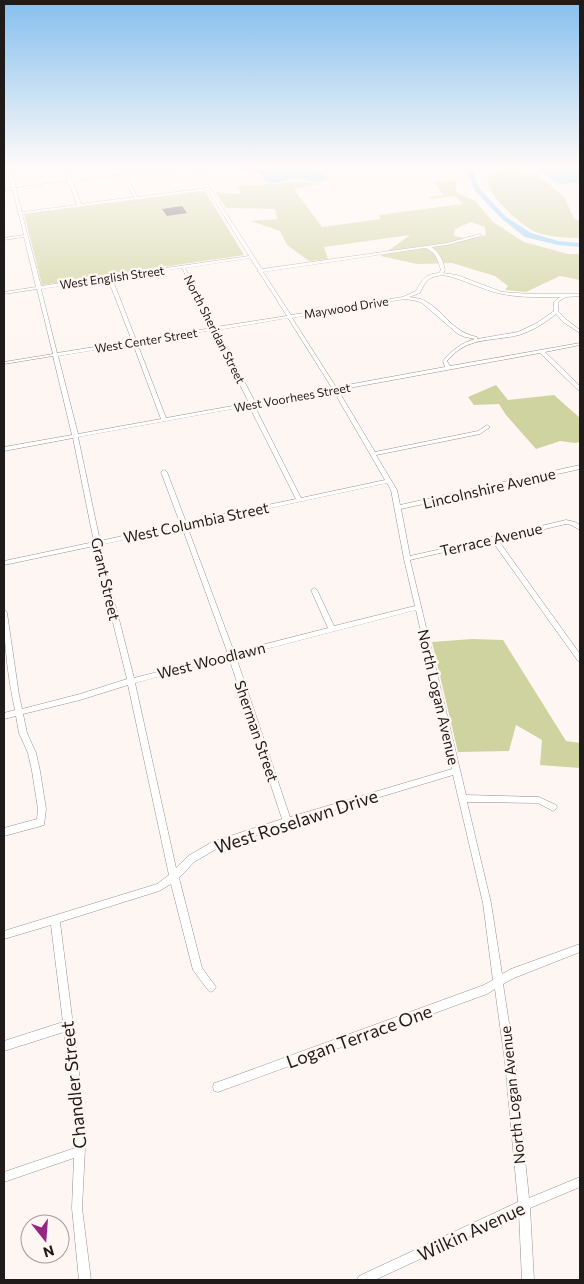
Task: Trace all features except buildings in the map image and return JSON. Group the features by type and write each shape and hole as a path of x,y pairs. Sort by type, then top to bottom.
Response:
{"street":[{"name":"Grant Street","path":"23,227 75,436 97,543 131,681 174,877 198,970 211,987"},
{"name":"North Logan Avenue","path":"232,227 335,389 394,490 407,559 487,903 510,1062 524,1206 528,1280"},
{"path":"259,270 456,243 480,235"},
{"path":"4,238 25,236"},
{"path":"425,247 432,249 440,257 441,272 500,293 544,296 580,295"},
{"name":"West English Street","path":"4,293 250,257"},
{"name":"North Sheridan Street","path":"183,267 299,500"},
{"name":"Maywood Drive","path":"289,317 404,298 418,292 420,284 429,277 441,272"},
{"path":"110,278 164,420"},
{"path":"418,292 423,301 447,321 458,334 478,339"},
{"path":"544,296 556,302"},
{"path":"556,302 564,296"},
{"name":"Maywood Drive","path":"404,298 423,301"},
{"path":"556,302 556,311 565,321 580,332"},
{"path":"448,368 445,362 459,347 478,339 520,332 538,324 556,311"},
{"name":"West Center Street","path":"4,363 289,317"},
{"path":"458,334 459,347"},
{"name":"West Voorhees Street","path":"4,449 580,344"},
{"path":"541,351 580,389"},
{"path":"373,454 480,432 487,427"},
{"name":"Lincolnshire Avenue","path":"398,508 580,467"},
{"name":"Sherman Street","path":"164,472 182,525 203,575 288,821"},
{"name":"West Columbia Street","path":"4,563 389,482"},
{"name":"Terrace Avenue","path":"407,559 566,522 578,526"},
{"path":"493,538 580,659"},
{"path":"314,590 332,629"},
{"name":"West Woodlawn","path":"4,716 80,697 131,681 419,607"},
{"path":"4,613 5,632 18,712 36,771 42,809 42,822 4,832"},
{"name":"West Roselawn Drive","path":"4,934 159,887 174,877 191,859 215,845 288,821 456,772"},
{"path":"462,798 539,800 553,807"},
{"name":"Chandler Street","path":"55,920 81,1128 77,1208 85,1280"},
{"name":"Logan Terrace One","path":"218,1087 478,992 511,974 580,948"},
{"path":"4,1046 67,1026"},
{"path":"4,1177 80,1151"},
{"name":"Wilkin Avenue","path":"363,1280 580,1182"}],"green space":[{"path":"27,227 227,227 244,255 42,285"},
{"path":"268,227 460,227 455,229 454,236 471,239 486,235 485,227 501,227 524,242 568,254 580,254 580,280 560,276 526,292 505,290 508,286 495,276 452,263 417,264 381,256 410,235 324,247 328,259 309,261 287,245 280,231"},
{"path":"528,227 580,227 580,238 559,237 532,230"},
{"path":"496,385 508,400 554,395 580,418 580,442 560,441 536,449 506,415 499,404 474,405 468,397"},
{"path":"472,639 503,640 566,741 580,743 580,768 540,765 542,740 516,725 509,751 458,752 432,642"}],"waterway":[{"path":"517,227 528,235 558,243 580,245"}]}
